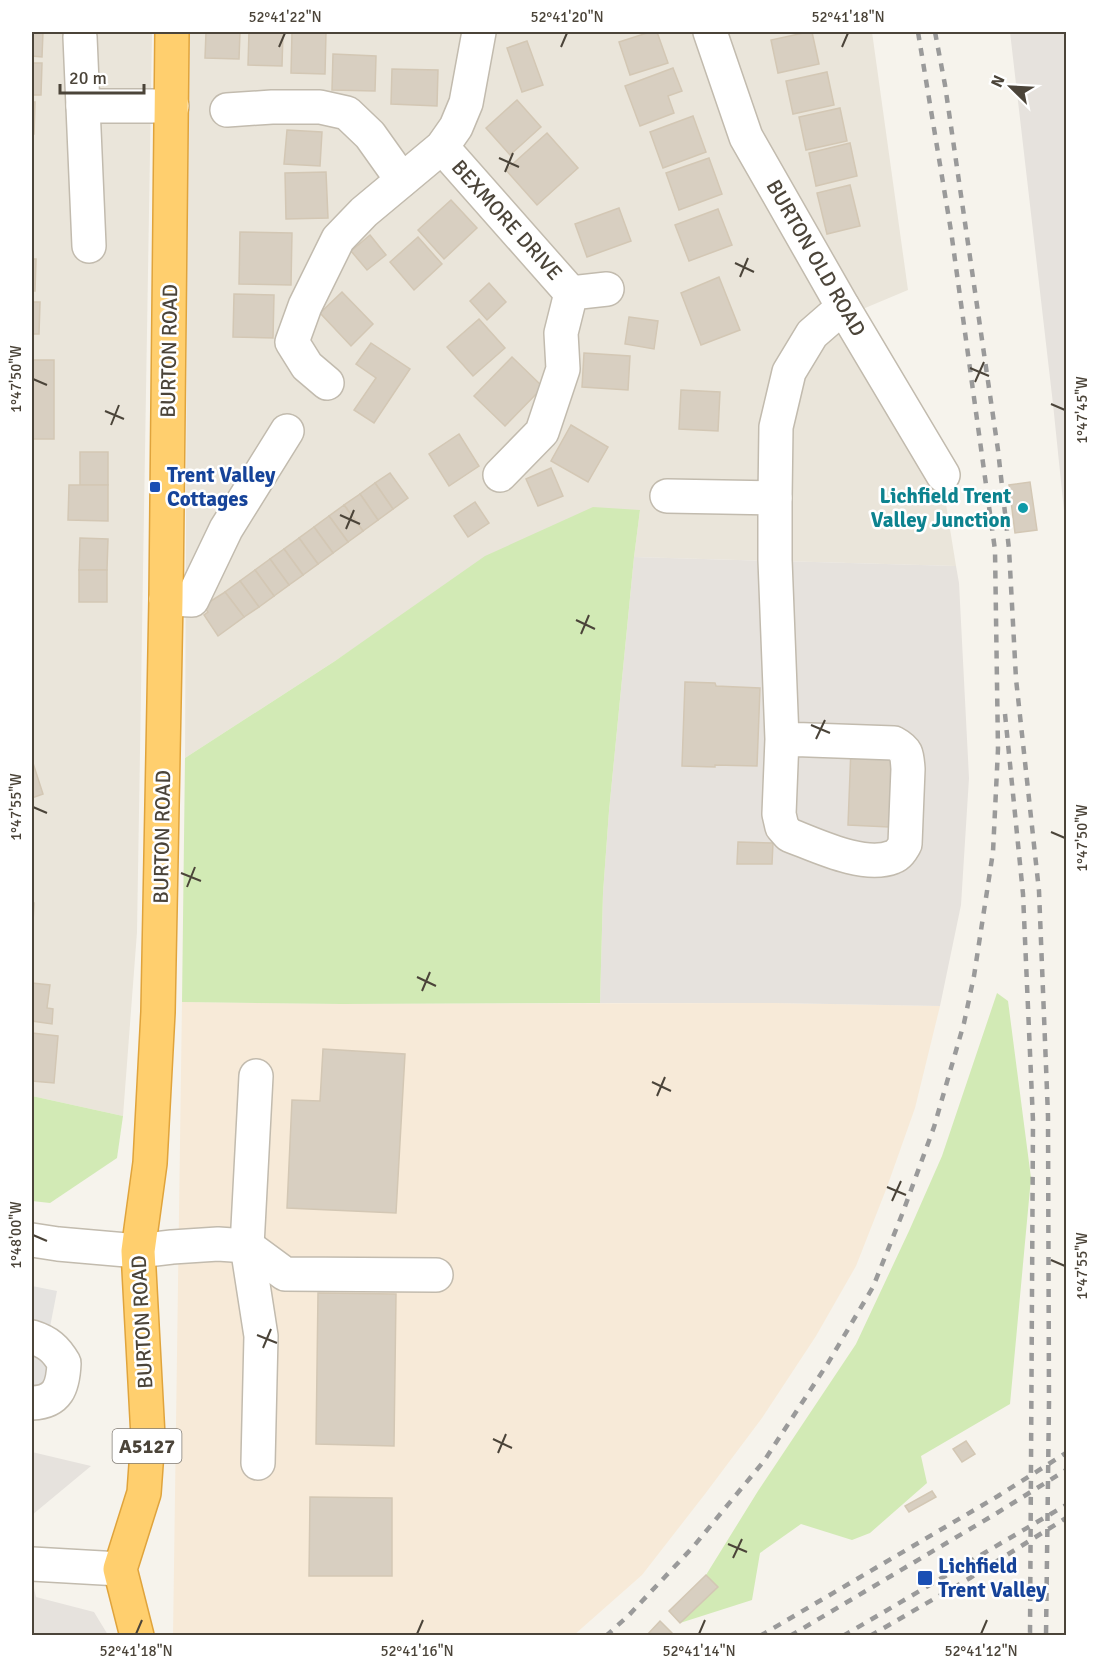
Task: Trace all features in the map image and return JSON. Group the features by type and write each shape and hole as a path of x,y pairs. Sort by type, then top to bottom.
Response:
{"highway":[{"name":"BURTON ROAD","path":"120,1569 144,1493 148,1437 138,1251 150,1163 158,1012 166,599 172,32"},
{"path":"120,1569 137,1635"}],"street":[{"name":"BEXMORE DRIVE","path":"327,383 307,366 292,342 304,306 338,239 364,212 442,147 456,127 466,103 479,32"},
{"name":"BURTON OLD ROAD","path":"710,32 746,137 843,308 943,475"},
{"path":"80,37 83,106 98,234"},
{"path":"83,106 172,106"},
{"path":"227,110 320,107 347,112 370,135 402,180"},
{"name":"BEXMORE DRIVE","path":"442,147 572,293"},
{"name":"BEXMORE DRIVE","path":"572,293 607,290"},
{"name":"BEXMORE DRIVE","path":"500,475 542,432 563,369 561,333 572,293"},
{"path":"782,739 894,743 903,748 907,756 908,769 904,844 901,851 893,857 877,860 853,859 789,835 782,827 779,814 782,739 775,560 776,427 789,372 812,334 843,308"},
{"path":"166,599 192,600 226,529 287,431"},
{"path":"667,496 775,498"},
{"path":"256,1076 247,1246 261,1336 258,1463"},
{"path":"32,1240 138,1251 172,1246 218,1244 247,1246 285,1274 436,1275"},
{"path":"32,1337 51,1345 64,1363 63,1382 54,1396 45,1403 32,1403"},
{"path":"32,1564 120,1569"}],"shaded area":[{"path":"32,32 152,32 137,932 123,1116 32,1096"},
{"path":"188,32 872,32 908,290 858,311 945,498 956,566 634,557 640,510 402,616 185,758"},
{"path":"1010,32 1066,32 1066,530 1053,404"},
{"path":"634,557 956,566 959,583 969,778 961,905 940,1006 600,1003 603,893 609,811"},
{"path":"182,1002 775,1003 940,1006 915,1108 887,1187 856,1266 816,1336 762,1418 642,1575 574,1635 173,1636"},
{"path":"32,1286 57,1291 50,1327 70,1348 32,1418"},
{"path":"32,1452 91,1466 32,1515"},
{"path":"32,1580 36,1597 94,1612 108,1635 32,1635"}],"green space":[{"path":"593,507 640,510 609,811 603,893 600,1003 182,1002 185,758 335,661 485,556"},
{"path":"997,993 1008,1001 1031,1178 1010,1404 921,1456 927,1483 870,1533 852,1540 801,1524 760,1553 752,1600 680,1623 717,1587 706,1575 758,1491 856,1344 942,1156"},
{"path":"32,1096 123,1116 117,1158 50,1203 32,1201"}],"building":[{"path":"32,32 43,32 42,57 32,56"},
{"path":"206,32 240,32 239,59 205,58"},
{"path":"249,32 283,32 282,66 248,65"},
{"path":"292,32 326,32 325,74 291,73"},
{"path":"657,32 668,63 630,75 619,42"},
{"path":"812,32 819,64 778,73 771,40"},
{"path":"527,41 543,85 522,92 507,48"},
{"path":"333,54 376,56 375,91 332,90"},
{"path":"32,63 42,63 41,95 32,95"},
{"path":"673,68 682,91 668,96 674,113 640,126 625,86"},
{"path":"392,69 438,70 437,106 391,104"},
{"path":"827,72 834,105 793,114 786,81"},
{"path":"517,100 541,127 510,155 486,128"},
{"path":"32,102 35,102 34,134 32,134"},
{"path":"840,108 847,141 806,150 799,117"},
{"path":"693,116 706,152 663,168 650,132"},
{"path":"287,130 322,132 320,166 284,164"},
{"path":"547,133 578,168 537,205 506,170"},
{"path":"850,143 857,176 816,186 809,153"},
{"path":"709,158 722,194 679,210 666,173"},
{"path":"326,172 328,218 286,219 285,173"},
{"path":"850,185 860,226 827,234 817,193"},
{"path":"451,200 477,228 444,259 418,230"},
{"path":"619,208 631,241 587,257 575,224"},
{"path":"718,209 732,245 689,261 675,225"},
{"path":"240,232 292,233 291,285 239,284"},
{"path":"370,235 386,255 367,270 351,251"},
{"path":"418,237 442,264 414,290 390,262"},
{"path":"32,259 36,259 35,291 32,291"},
{"path":"719,277 740,330 701,345 681,293"},
{"path":"489,283 506,302 487,320 470,301"},
{"path":"342,292 373,324 351,346 320,313"},
{"path":"234,294 274,295 273,338 233,337"},
{"path":"32,302 40,302 39,334 32,334"},
{"path":"629,317 658,321 654,349 625,344"},
{"path":"479,319 505,348 473,376 447,347"},
{"path":"371,343 410,369 374,423 354,410 376,378 356,364"},
{"path":"584,353 630,356 628,390 582,387"},
{"path":"512,357 543,387 505,426 474,396"},
{"path":"32,360 54,360 54,439 32,439"},
{"path":"681,390 720,392 718,431 679,429"},
{"path":"571,425 608,447 588,482 551,461"},
{"path":"459,434 479,466 449,486 429,454"},
{"path":"80,452 108,452 108,485 80,485"},
{"path":"551,468 563,496 538,506 526,479"},
{"path":"390,473 408,498 393,509 375,483"},
{"name":"Lichfield Trent Valley Junction","path":"1030,482 1037,530 1015,533 1009,485"},
{"path":"375,483 393,509 378,520 360,494"},
{"path":"69,485 108,485 108,521 68,520"},
{"path":"360,494 378,520 363,531 344,505"},
{"path":"475,502 489,523 468,537 454,516"},
{"path":"344,505 363,531 348,542 329,516"},
{"path":"329,516 348,542 333,553 314,527"},
{"path":"314,527 333,553 318,564 299,538"},
{"path":"80,538 108,539 107,570 79,570"},
{"path":"299,538 318,564 303,575 284,549"},
{"path":"284,549 303,575 289,585 270,559"},
{"path":"270,559 289,585 274,596 255,570"},
{"path":"79,570 107,570 107,602 79,602"},
{"path":"255,570 274,596 259,607 240,581"},
{"path":"240,581 259,607 244,617 225,592"},
{"path":"225,592 244,617 218,636 204,615 208,612 203,606"},
{"path":"685,682 760,688 757,766 682,766"},
{"path":"851,748 893,750 889,827 848,825"},
{"path":"32,760 43,794 32,798"},
{"path":"738,842 773,843 772,864 737,864"},
{"path":"32,903 34,903 32,942"},
{"path":"32,983 50,985 47,1008 53,1009 52,1024 32,1021"},
{"path":"32,1033 58,1036 54,1083 32,1081"},
{"path":"323,1049 405,1054 396,1213 287,1208 292,1100 320,1101"},
{"path":"318,1293 396,1294 394,1446 316,1444"},
{"path":"966,1441 975,1454 962,1462 953,1449"},
{"path":"932,1491 936,1497 909,1512 905,1506"},
{"path":"310,1497 392,1498 392,1576 309,1576"},
{"path":"706,1575 718,1587 680,1623 669,1611"},
{"path":"660,1621 672,1633 669,1636 646,1636"}],"railway":[{"path":"606,1636 693,1547 764,1461 828,1363 873,1287 934,1127 964,1023 974,976 993,852 998,749 995,550 951,231 918,32"},
{"path":"935,32 945,85 998,450 1009,549 1016,679 1039,891 1048,1116 1049,1402 1046,1636"},
{"path":"1005,714 1023,894 1033,1121 1030,1636"},
{"path":"760,1636 998,1496 1066,1453"},
{"path":"790,1636 1066,1470"},
{"path":"843,1636 1066,1505"},
{"path":"870,1636 970,1578 1066,1518"}],"place":[{"name":"Trent Valley Cottages","path":"155,487"},
{"name":"Lichfield Trent Valley Junction","path":"1023,508"},
{"name":"Lichfield Trent Valley","path":"925,1578"}]}
